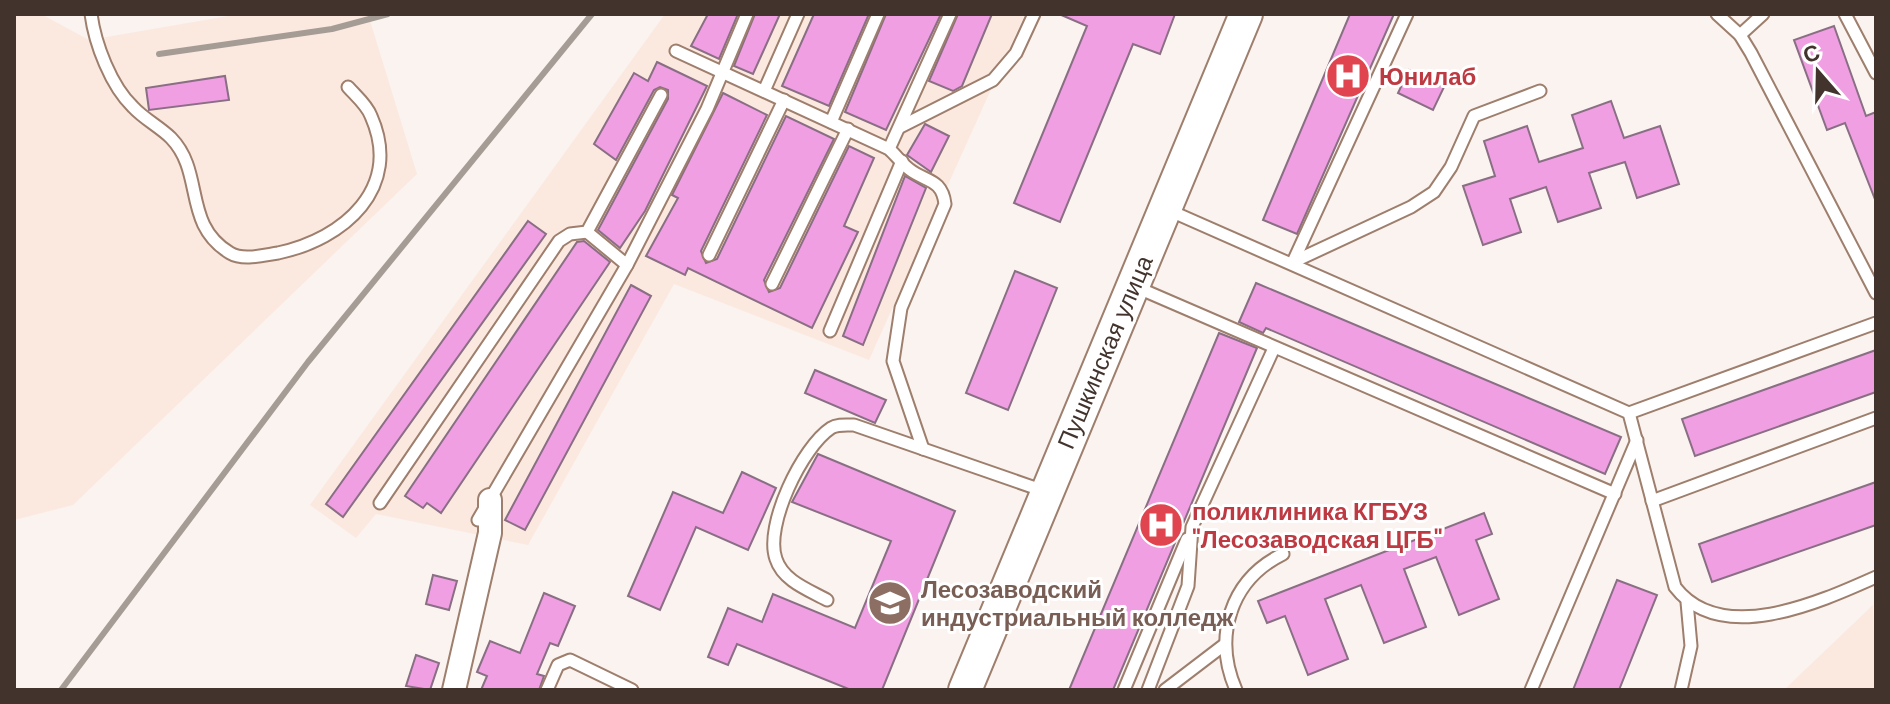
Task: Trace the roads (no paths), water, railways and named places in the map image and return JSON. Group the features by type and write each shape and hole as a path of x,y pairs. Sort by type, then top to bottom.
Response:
{"main road":[{"name":"Пушкинская улица","path":"972,688 1047,492 1246,14"}],"street":[{"path":"454,690 490,533 490,500"}],"lane":[{"path":"91,14 105,60 131,105 171,138 185,158 200,223 212,241 233,256 260,256 299,248 332,232 365,205 378,180 380,143 370,113 348,87"},
{"path":"478,520 627,265 707,109 747,14"},
{"path":"764,91 798,14"},
{"path":"831,122 878,14"},
{"path":"889,149 950,14"},
{"path":"900,127 993,80 1016,53 1034,14"},
{"path":"1293,262 1407,14"},
{"path":"1717,14 1740,35 1876,293"},
{"path":"1740,35 1763,14"},
{"path":"1845,14 1876,73"},
{"path":"676,51 889,149 910,170 934,180 943,192 945,204 901,308 893,361 923,449"},
{"path":"1293,262 1427,198 1451,167 1474,116 1540,91"},
{"path":"587,232 661,95"},
{"path":"709,255 784,100"},
{"path":"772,284 848,129"},
{"path":"830,331 902,161"},
{"path":"1165,209 1293,262 1629,413 1876,323"},
{"path":"380,503 559,241 570,234 587,232 627,265"},
{"path":"1132,285 1615,494"},
{"path":"1124,690 1192,527 1274,348"},
{"path":"1629,413 1675,587 1687,602 1706,612 1730,617 1754,615 1799,606 1876,577"},
{"path":"1652,501 1876,418"},
{"path":"827,600 784,576 776,559 773,541 786,493 815,442 833,426 854,425 1047,492"},
{"path":"1531,690 1638,439"},
{"path":"1148,690 1188,586 1192,527"},
{"path":"1236,690 1224,645 1230,616 1247,580 1262,564 1283,554"},
{"path":"1681,690 1691,646 1687,602"},
{"path":"1165,690 1224,645"},
{"path":"547,690 558,665 570,660 632,690"}],"railway":[{"path":"159,54 332,29 388,14"},
{"path":"61,690 308,362 592,14"}],"place":[{"name":"Юнилаб","path":"1348,76"},
{"name":"поликлиника КГБУЗ \"Лесозаводская ЦГБ\"","path":"1161,525"},
{"name":"Лесозаводский индустриальный колледж","path":"890,603"}]}
